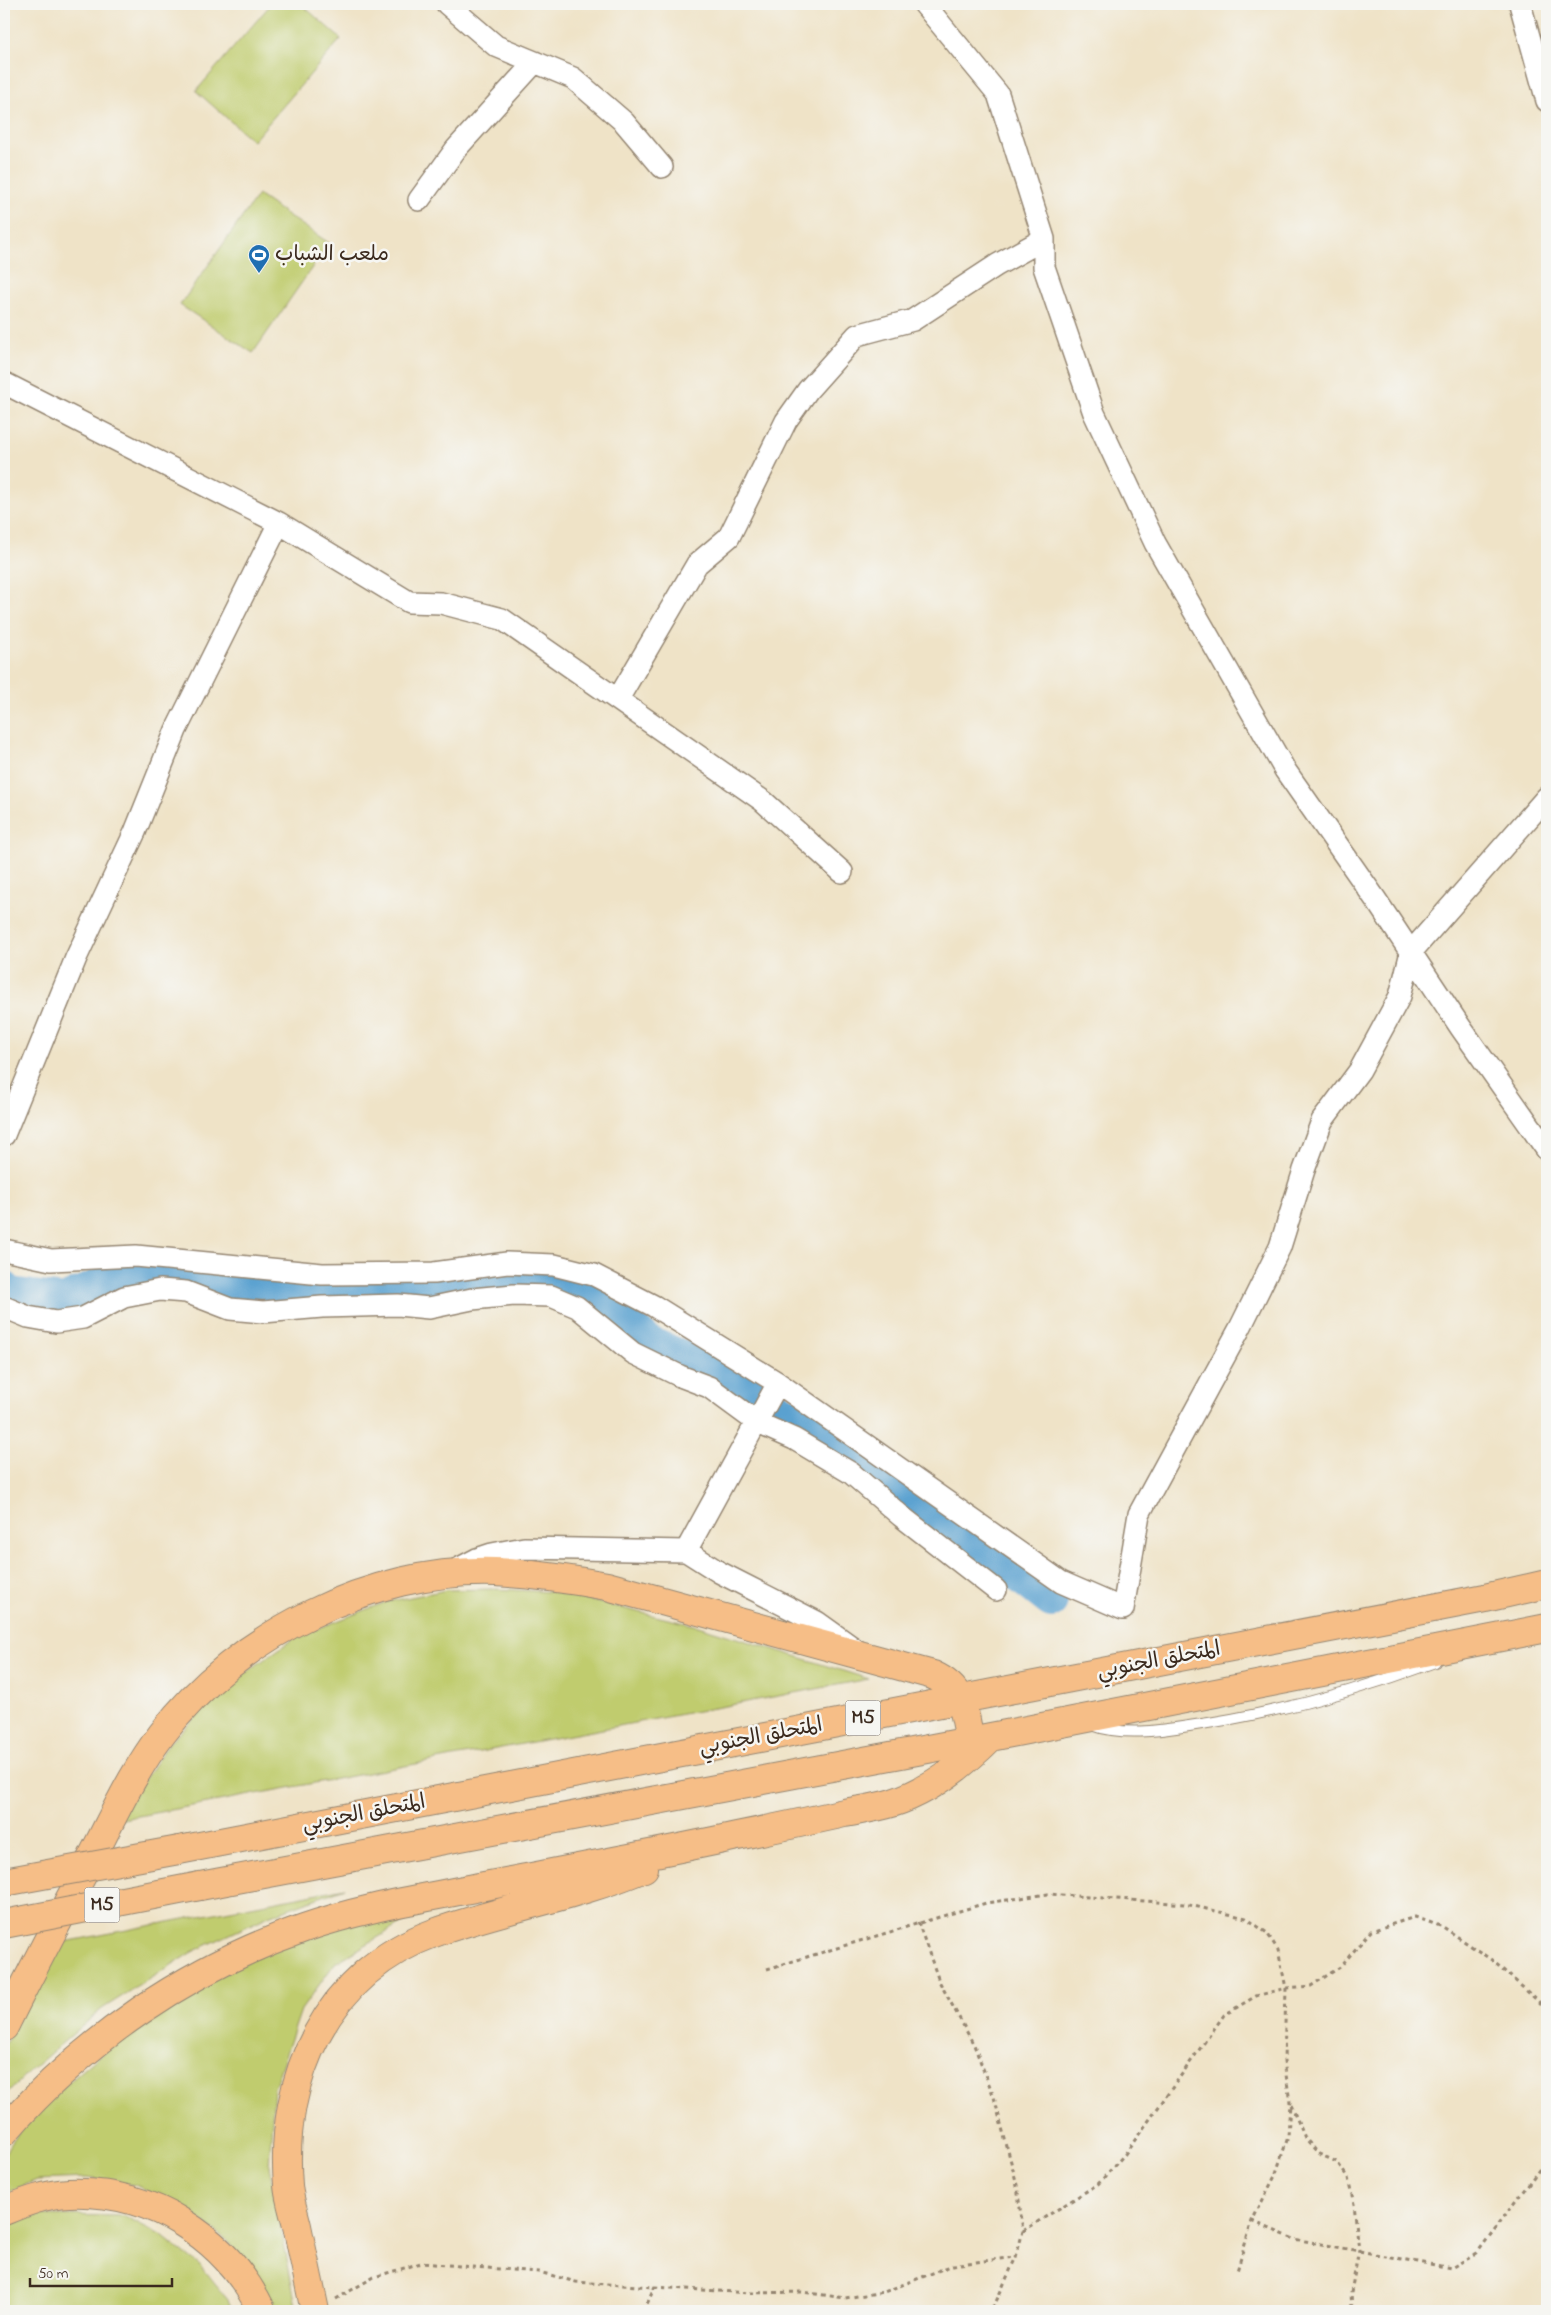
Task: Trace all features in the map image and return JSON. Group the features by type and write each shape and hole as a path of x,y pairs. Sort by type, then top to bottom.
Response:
{"highway":[{"path":"4,2027 127,1788 144,1759 185,1707 240,1657 275,1634 311,1614 349,1598 389,1585 448,1575 494,1572 558,1577 607,1586 864,1658 933,1675 944,1680 961,1699 980,1739 946,1776 911,1796 892,1803 691,1846 357,1911 302,1929 257,1947 196,1976 146,2006 99,2040 55,2078 4,2132"},
{"name":"المتحلق الجنوبي","path":"4,1882 1485,1598 1547,1584"},
{"name":"المتحلق الجنوبي","path":"4,1924 980,1739 1547,1628"},
{"path":"315,2309 288,2186 287,2133 297,2080 317,2030 336,2002 360,1977 387,1956 410,1943 434,1933 610,1881 691,1846"},
{"path":"4,2211 31,2200 68,2193 106,2194 143,2203 177,2219 210,2242 237,2271 262,2311"}],"street":[{"path":"447,4 496,46 572,78 624,122 662,168"},
{"path":"924,4 998,94 1044,239 1044,267 1094,414 1155,543 1285,770 1411,952 1461,1028 1547,1150"},
{"path":"1520,4 1546,92"},
{"path":"419,200 456,148 535,62"},
{"path":"618,699 697,564 729,537 786,421 808,390 857,335 914,320 997,265 1044,239"},
{"path":"4,383 279,523 409,602 441,603 502,619 762,801 842,872"},
{"path":"4,1135 76,958 135,832 176,730 279,523"},
{"path":"4,1250 51,1260 136,1256 322,1274 434,1273 507,1263 554,1265 594,1275 654,1306 778,1383 1061,1582 1123,1609 1139,1514 1240,1328 1275,1256 1322,1121 1360,1070 1400,996 1411,952 1547,796"},
{"path":"4,1306 28,1317 56,1322 83,1318 124,1297 160,1290 186,1292 230,1309 263,1312 388,1306 429,1308 514,1294 551,1296 577,1307 633,1353 680,1376 709,1387 758,1423 794,1439 851,1473 901,1516 996,1590"},
{"path":"686,1551 758,1423 778,1383"},
{"path":"448,1575 477,1559 524,1548 686,1551 719,1572 817,1622 842,1638 864,1658"}],"path":[{"path":"767,1969 986,1903 1048,1894 1185,1904 1246,1918 1267,1933 1278,1950 1286,1988 1284,2061 1290,2102 1288,2137 1275,2176 1252,2220 1237,2271"},
{"path":"1023,2231 1098,2184 1125,2154 1224,2015 1256,1996 1286,1988 1310,1986 1340,1967 1371,1931 1415,1917 1443,1927 1493,1961 1547,2009"},
{"path":"918,1922 939,1981 974,2045 994,2097 1017,2185 1023,2231 1016,2257 995,2304 988,2311"},
{"path":"1290,2102 1305,2138 1319,2154 1336,2162 1348,2178 1354,2204 1359,2250 1351,2292 1352,2311"},
{"path":"1252,2220 1294,2239 1451,2268 1477,2253 1547,2159"},
{"path":"315,2309 374,2277 421,2263 539,2272 576,2282 751,2293 802,2292 845,2298 884,2292 953,2265 1016,2257"},
{"path":"644,2311 655,2286"}],"green space":[{"path":"271,4 301,4 341,39 253,141 196,91"},
{"path":"258,195 329,243 253,353 180,305"},
{"path":"494,1589 553,1592 698,1626 869,1679 117,1820 169,1743 231,1683 296,1637 386,1602 446,1590"},
{"path":"345,1888 271,1915 192,1952 102,2009 31,2070 4,2097 4,2047 54,1944"},
{"path":"480,1892 409,1919 335,1963 301,2010 274,2088 269,2166 297,2311 270,2311 258,2280 227,2240 184,2208 135,2185 86,2178 37,2180 4,2194 4,2154 20,2131 62,2088 129,2031 220,1975 295,1937"},
{"path":"40,2215 125,2216 162,2236 200,2266 228,2300 233,2311 4,2311 4,2226"}],"waterway":[{"path":"4,1288 11,1294 63,1301 114,1279 161,1270 201,1275 252,1294 329,1290 395,1295 445,1292 501,1280 562,1283 613,1312 649,1343 711,1369 871,1462 913,1502 969,1542 999,1560 1051,1601"}],"place":[{"name":"ملعب الشباب","path":"259,274"}]}
